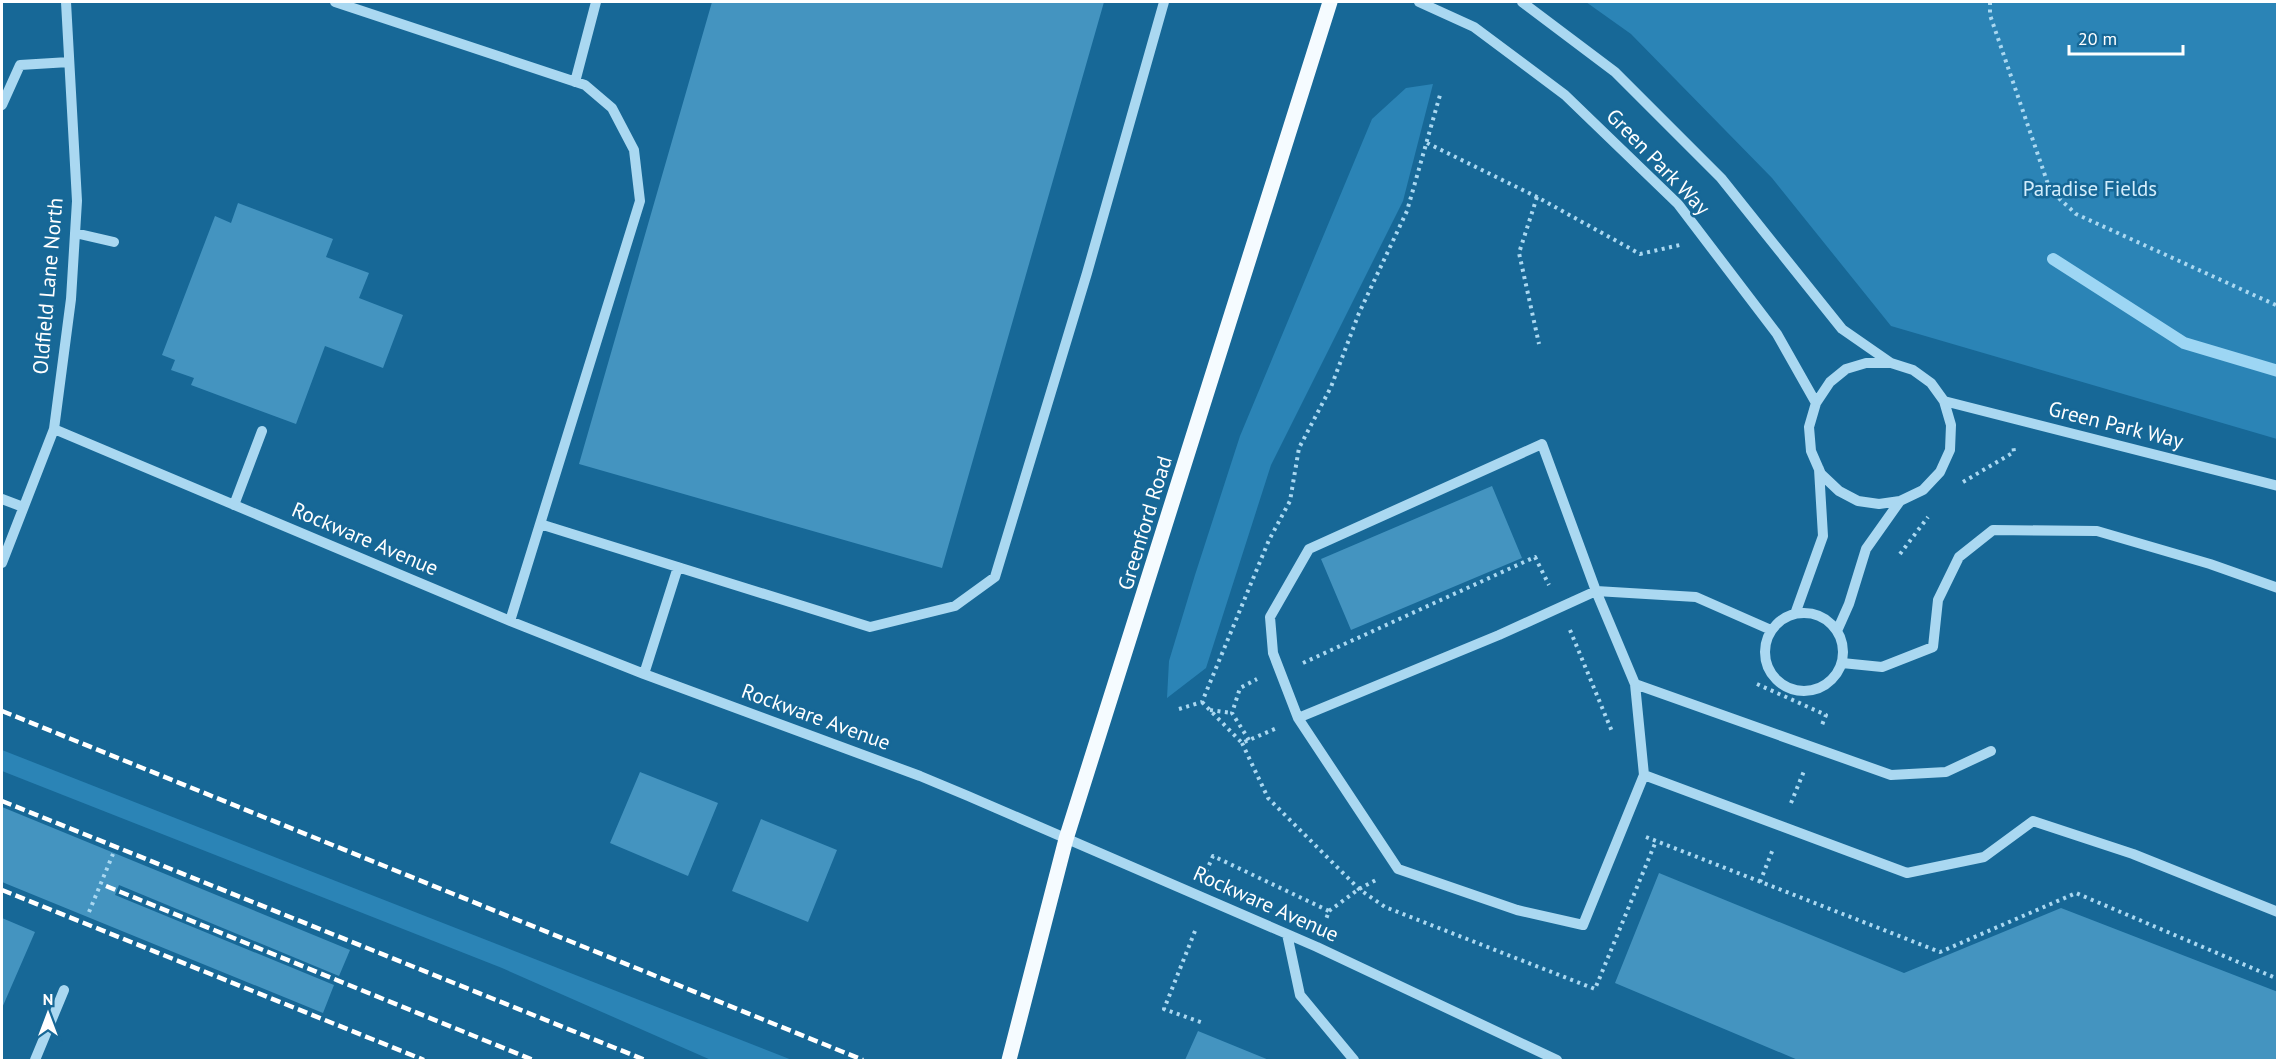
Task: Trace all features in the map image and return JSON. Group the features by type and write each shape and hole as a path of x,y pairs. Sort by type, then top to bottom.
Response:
{"main road":[{"name":"Greenford Road","path":"1010,1060 1066,840 1330,2"}],"street":[{"name":"Oldfield Lane North","path":"2,563 54,429 71,299 77,201 66,2"},
{"path":"335,2 585,85 612,108 634,150 640,201 510,621"},
{"path":"575,82 596,2"},
{"path":"540,524 870,627 955,606 994,577 1087,273 1164,2"},
{"name":"Green Park Way","path":"1419,2 1474,27 1565,95 1678,204 1777,334 1816,403"},
{"name":"Green Park Way","path":"1522,2 1616,72 1721,178 1842,329 1891,363 1913,370 1930,383 1944,401 1951,433 1950,450 1940,472 1923,490 1900,501 1879,504 1858,501 1839,491 1821,474 1811,451 1809,427 1816,403 1830,382 1846,369 1866,363 1891,363"},
{"path":"2,105 20,65 69,62"},
{"path":"75,233 114,242"},
{"name":"Green Park Way","path":"1944,401 2277,486"},
{"name":"Rockware Avenue","path":"54,429 510,621 644,674 920,776 1317,947 1554,1060"},
{"path":"234,505 262,431"},
{"path":"1542,444 1596,591 1635,684 1644,776 1584,925 1517,910 1398,869 1299,718 1273,653 1270,617 1309,549 1542,444"},
{"path":"1795,614 1823,537 1819,467"},
{"path":"2,499 22,507"},
{"path":"1837,631 1849,604 1866,549 1900,501"},
{"path":"1842,663 1882,667 1933,647 1938,600 1959,557 1993,530 2097,531 2210,564 2277,588"},
{"path":"644,674 678,567"},
{"path":"1299,718 1499,635 1596,591 1696,597 1771,630"},
{"path":"1807,613 1829,621 1837,631 1844,652 1836,675 1828,684 1810,691 1791,690 1780,684 1770,674 1765,662 1764,649 1771,630 1784,618 1795,614 1807,613"},
{"path":"1635,684 1891,775 1946,772 1991,751"},
{"path":"1644,776 1907,873 1984,857 2032,821 2133,854 2277,912"},
{"path":"1287,934 1300,995 1354,1060"},
{"path":"35,1060 64,990"}],"path":[{"path":"1990,2 1990,15 2050,190 2076,214 2277,306"},
{"path":"1202,702 1269,540 1290,501 1299,448 1331,387 1359,313 1407,211 1440,95"},
{"path":"1427,143 1537,197 1640,254 1704,240"},
{"path":"1537,197 1519,253 1539,344"},
{"path":"1179,709 1202,702"},
{"path":"1202,702 1242,743 1268,798 1359,889 1329,911 1317,947"},
{"path":"1210,710 1232,713"},
{"path":"1242,743 1299,718"},
{"path":"1640,835 1940,952 2076,893 2277,979"},
{"path":"89,912 113,854"},
{"path":"1213,856 1329,911"},
{"path":"1195,931 1164,1009 1203,1023"}],"green space":[{"name":"Paradise Fields","path":"1586,2 2277,2 2277,439 1891,326 1772,178 1631,34"},
{"path":"1433,84 1403,201 1271,465 1206,668 1167,698 1169,661 1240,436 1372,119 1406,88"},
{"path":"2,750 792,1060 711,1060 502,968 2,771"}],"building":[{"path":"712,2 1104,2 942,568 579,464"},
{"path":"238,203 333,239 326,257 369,273 359,298 403,315 383,368 325,346 296,424 191,385 194,378 171,370 175,360 162,355 215,216 231,223"},
{"path":"1492,486 1522,558 1351,630 1321,559"},
{"path":"640,772 718,803 688,876 610,843"},
{"path":"2,807 350,950 339,976 119,885 115,895 334,985 323,1013 2,882"},
{"path":"761,819 837,850 808,922 732,891"},
{"path":"1659,873 1904,973 2061,908 2278,992 2278,1060 1798,1060 1615,983"},
{"path":"2,918 35,932 2,1008"},
{"path":"1198,1031 1269,1060 1185,1060"}],"waterway":[{"path":"2053,259 2184,343 2278,371"}],"railway":[{"path":"2,711 863,1060"},
{"path":"2,801 645,1060"},
{"path":"106,886 533,1060"},
{"path":"2,890 424,1060"}]}
